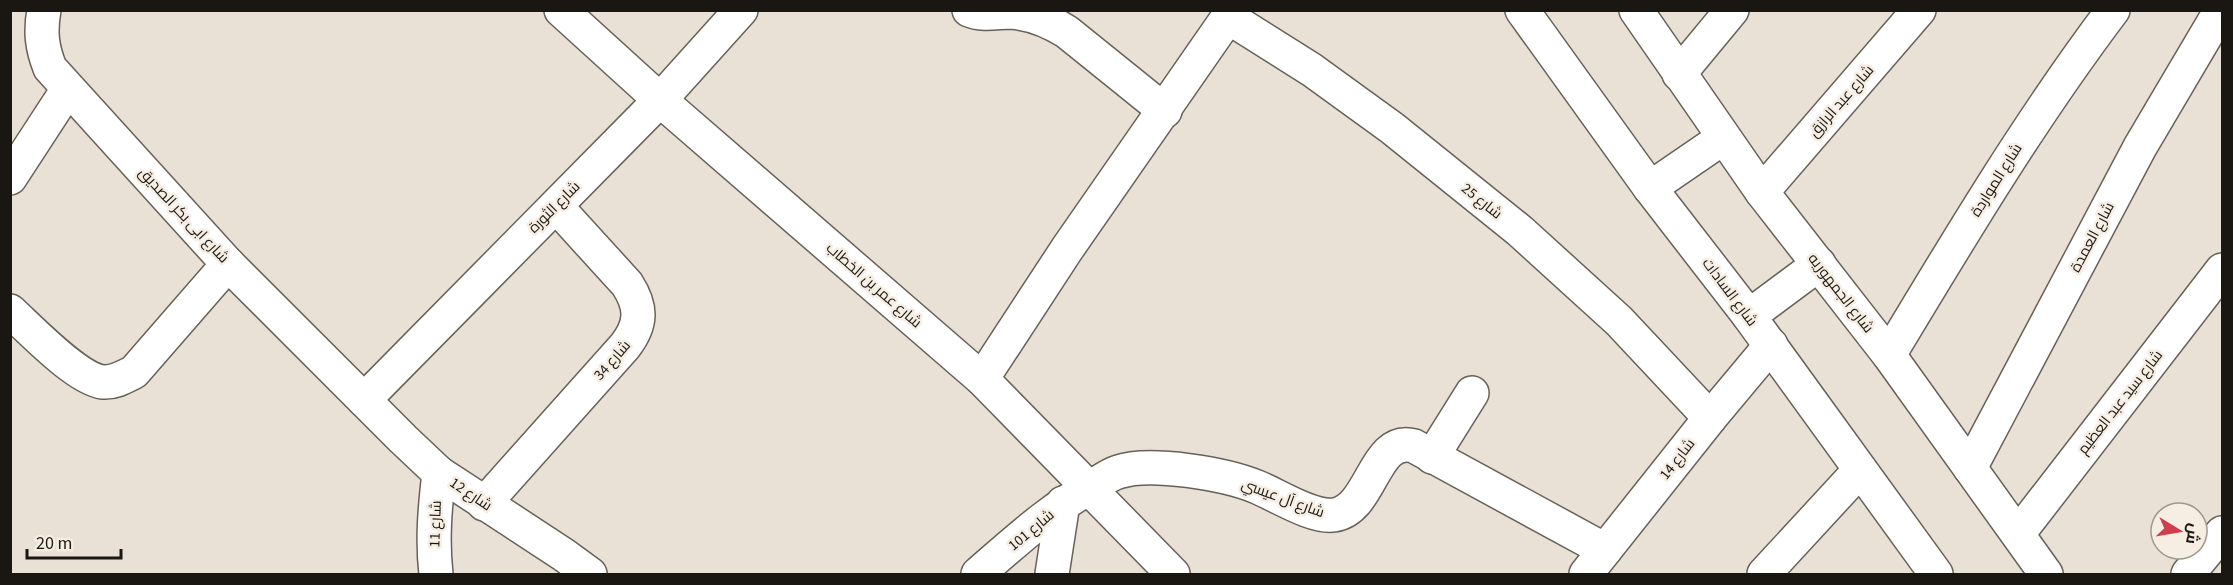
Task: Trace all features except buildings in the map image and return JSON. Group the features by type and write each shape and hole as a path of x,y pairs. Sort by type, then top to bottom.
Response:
{"street":[{"name":"شارع ابى بكر الصديق","path":"44,10 41,27 42,48 50,68 228,264 364,400"},
{"name":"شارع عمر بن الخطاب","path":"561,10 660,100 982,379 1075,496 1173,574"},
{"name":"شارع الثورة","path":"364,400 660,100 741,10"},
{"path":"969,10 975,13 1010,12 1050,21 1068,19 1165,111"},
{"name":"شارع السادات","path":"1522,10 1650,188 1771,345 1936,574"},
{"path":"1679,74 1732,10"},
{"name":"شارع عبد الرازق","path":"1762,192 1919,10"},
{"name":"شارع المواردة","path":"1889,355 1999,174 2077,58 2113,10"},
{"name":"شارع العمدة","path":"1970,468 2140,147 2221,10"},
{"path":"982,379 1067,249 1231,14"},
{"name":"شارع 25","path":"1231,14 1392,128 1520,231 1619,321 1710,418"},
{"name":"شارع الجمهوريه","path":"1644,14 1679,74 1723,138 1762,192 1889,355 2046,574"},
{"path":"10,178 68,89"},
{"path":"1650,188 1723,138"},
{"name":"شارع 34","path":"484,504 625,346 634,334 638,322 634,295 627,284 556,206"},
{"path":"10,311 73,368 90,379 105,382 120,380 134,372 228,264"},
{"path":"1749,316 1819,264"},
{"name":"شارع سيد عبد العظيم","path":"2018,534 2223,270"},
{"name":"شارع 14","path":"1593,568 1710,418 1771,345"},
{"path":"1432,457 1472,393"},
{"name":"شارع 12","path":"364,400 439,473 590,574"},
{"name":"شارع آل عيسي","path":"1075,496 1118,472 1167,469 1218,476 1255,486 1314,512 1334,515 1353,506 1388,452 1396,446 1414,446 1593,568"},
{"path":"1764,574 1860,470"},
{"name":"شارع 11","path":"436,574 433,548 434,511 439,473"},
{"path":"1053,574 1075,496"},
{"name":"شارع 101","path":"978,574 1075,496"},
{"path":"2188,574 2223,533"}]}
